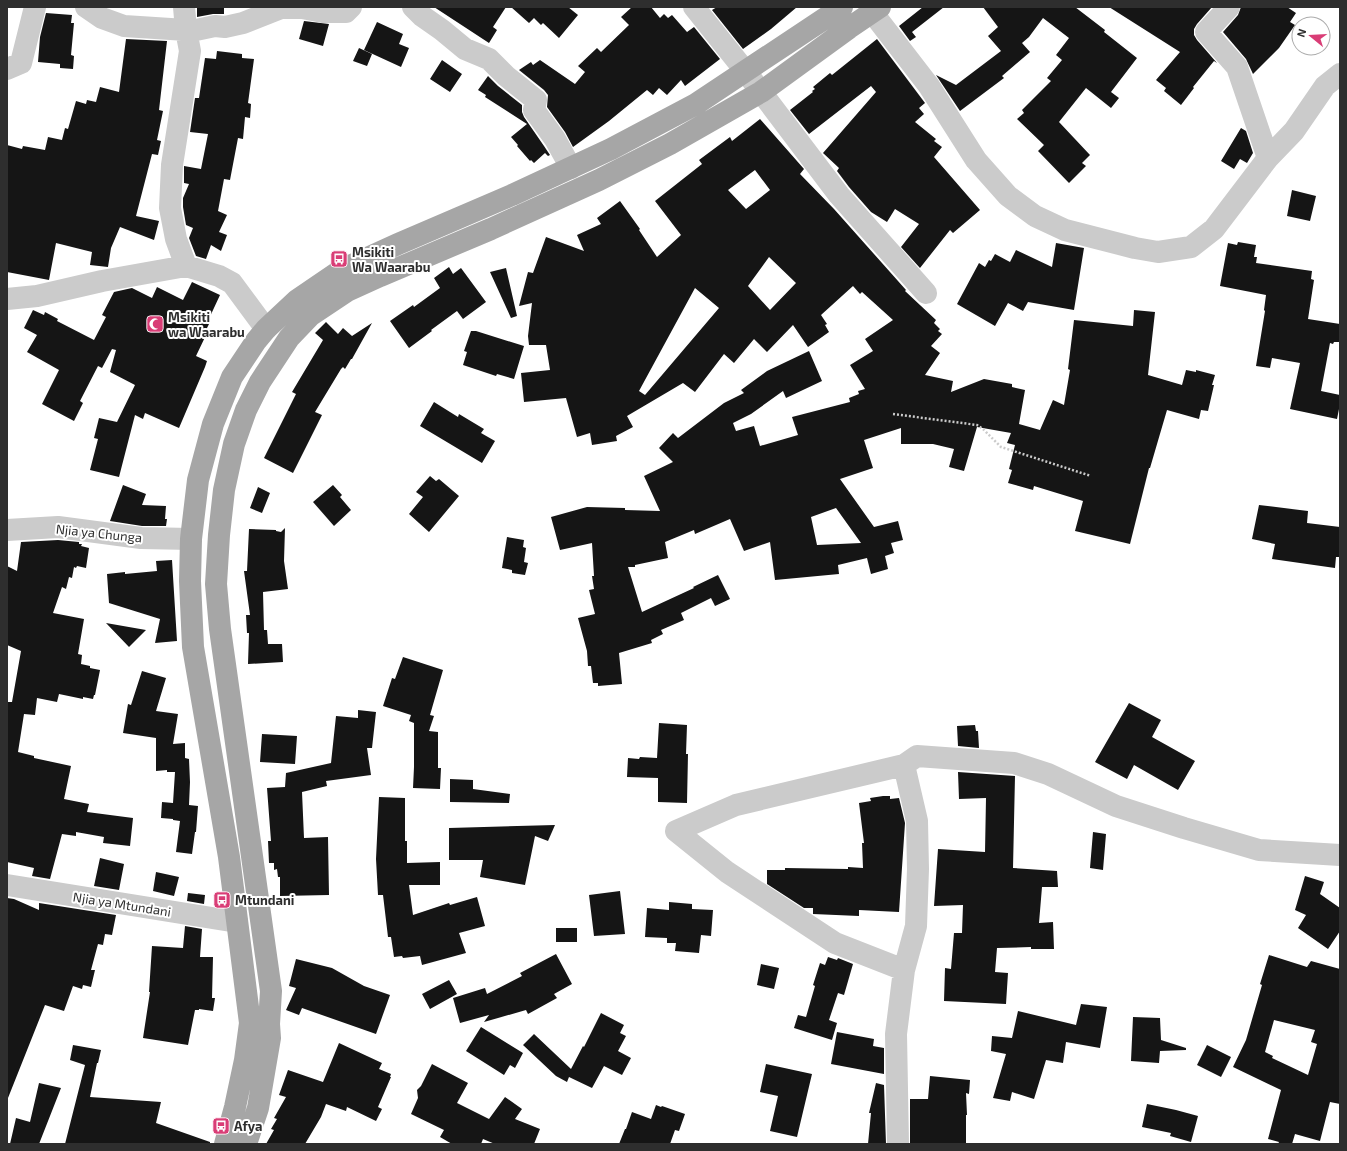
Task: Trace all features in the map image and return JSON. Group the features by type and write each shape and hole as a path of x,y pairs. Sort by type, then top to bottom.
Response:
{"main road":[{"path":"225,1144 245,1060 250,1024 229,857 193,646 190,581 191,539 198,480 213,424 232,377 256,341 266,329 297,300 340,270 512,195 611,149 696,104 842,7"},
{"path":"246,1144 258,1108 270,1038 269,1024 271,991 220,629 216,584 224,490 234,444 249,403 260,382 289,338 312,315 347,291 492,229 599,180 670,144 761,92 876,10"}],"street":[{"path":"7,69 21,63 35,7"},
{"path":"86,7 102,18 124,26 186,30 196,30 215,26 225,27 242,23 281,8 302,8 323,12 346,12 350,7"},
{"path":"184,7 190,51 172,165 170,208 176,238 186,266"},
{"path":"413,7 422,16 466,49 489,59 506,76 536,100 534,110 555,139 571,168"},
{"path":"694,7 746,72 839,195 926,293"},
{"path":"1229,7 1206,32 1237,67 1268,158"},
{"path":"876,10 929,86 976,160 1008,196 1035,216 1065,230 1135,248 1158,252 1191,247 1214,229 1268,158 1294,131 1326,86 1340,74"},
{"path":"7,299 37,296 102,281 186,266 219,276 232,283 266,329"},
{"name":"Njia ya Chunga","path":"7,530 58,527 141,538 191,539"},
{"path":"904,970 835,943 727,872 676,831 736,805 904,765 917,756 1014,763 1048,774 1116,806 1259,850 1340,855"},
{"path":"898,1144 896,1034 904,970 916,926 918,869 917,821 904,765"},
{"name":"Njia ya Mtundani","path":"7,885 237,922"}],"path":[{"path":"893,414 977,425 1001,447 1091,476"}],"building":[{"path":"197,7 224,7 224,14 213,14 197,17"},
{"path":"434,7 506,7 493,27 497,30 489,43"},
{"path":"511,7 568,7 578,15 559,38 543,23 541,25 534,18 529,23"},
{"path":"632,7 651,7 660,18 664,14 668,18 672,15 687,32 694,27 720,59 685,86 681,80 667,95 659,88 653,95 647,90 609,121 573,147 565,132 547,107 548,95 519,70 531,62 533,65 540,60 575,84 585,72 578,66 597,48 601,52 629,25 621,17"},
{"path":"717,7 797,7 771,29 743,49 712,10"},
{"path":"923,7 944,7 912,32 916,37 910,41 899,26"},
{"path":"983,7 1075,7 1105,30 1104,32 1137,58 1111,92 1119,98 1111,108 1086,88 1059,122 1090,155 1082,163 1086,166 1069,183 1038,151 1044,145 1017,119 1024,113 1022,110 1051,81 1047,78 1062,60 1056,55 1069,38 1043,18 1029,37 1022,43 1030,52 1002,76 1004,78 960,111 936,75 956,85 1001,51 988,36 998,27"},
{"path":"1109,7 1212,7 1197,24 1194,29 1194,35 1217,63 1214,61 1193,87 1194,88 1181,105 1164,91 1166,88 1156,80 1180,52"},
{"path":"1241,7 1287,7 1296,13 1294,16 1291,16 1291,31 1279,48 1253,74 1246,59 1223,32 1238,15"},
{"path":"46,13 72,15 71,23 74,23 71,55 74,56 73,69 60,68 60,64 38,62 40,37"},
{"path":"304,21 329,24 323,46 299,39"},
{"path":"377,22 403,34 399,44 409,48 401,67 364,50"},
{"path":"126,39 167,41 159,110 163,111 157,140 161,141 158,155 152,154 136,216 159,221 154,240 120,227 111,248 108,267 90,265 92,252 56,243 49,280 7,272 7,145 22,149 23,146 45,150 48,137 62,140 65,128 68,129 76,101 86,104 87,100 96,102 100,87 119,92"},
{"path":"877,39 925,103 919,108 924,114 915,122 936,139 934,141 942,147 934,157 980,210 953,233 950,230 920,268 901,247 919,224 895,209 887,222 871,212 837,171 839,168 823,153 876,92 871,86 809,134 790,110 813,92 812,91 815,89 813,87 830,73 832,75"},
{"path":"359,48 372,54 367,66 353,61"},
{"path":"217,51 242,54 242,58 254,59 248,103 251,104 250,118 245,117 243,139 238,138 230,180 224,179 218,211 227,215 219,232 227,235 221,251 211,245 206,259 196,256 189,238 193,228 186,225 183,207 183,198 189,184 184,183 184,166 201,169 208,134 190,132 195,98 199,98 205,58 216,59"},
{"path":"442,60 462,74 450,92 430,79"},
{"path":"488,76 522,105 524,117 550,155 548,156 545,153 534,163 531,160 530,161 517,146 518,145 511,137 527,124 485,97 486,95 478,90"},
{"path":"760,119 804,169 800,174 834,209 906,290 905,291 936,320 934,323 940,329 938,331 942,334 931,346 940,353 925,375 953,381 951,392 984,379 1012,384 1012,387 1025,390 1019,424 1040,430 1053,400 1064,405 1070,370 1068,369 1074,320 1133,326 1134,310 1155,312 1148,375 1182,385 1186,370 1196,372 1196,370 1215,375 1212,385 1214,385 1208,411 1201,410 1199,419 1167,410 1149,468 1130,544 1075,531 1083,501 1034,486 1033,490 1008,483 1012,470 1009,469 1015,445 1007,443 1011,433 977,427 964,471 949,467 954,449 933,444 901,444 901,428 864,440 873,468 840,479 874,527 898,521 903,540 891,543 894,553 885,556 888,569 871,574 867,558 838,565 839,574 775,580 770,542 744,551 730,519 695,534 694,530 665,542 668,558 635,565 635,567 628,567 642,612 718,575 730,599 715,606 711,598 681,613 684,620 661,630 663,634 651,640 652,643 619,653 622,684 598,686 598,683 593,683 591,666 588,666 587,651 578,618 595,614 589,590 594,589 592,576 594,576 592,543 560,550 551,517 587,507 660,511 644,476 673,462 659,448 673,433 678,438 724,403 744,393 741,390 767,371 809,351 822,381 786,398 783,391 751,414 733,423 736,431 754,426 760,446 798,435 792,417 850,402 849,398 859,394 858,391 865,389 850,365 873,351 865,339 893,320 862,292 860,294 853,286 821,315 827,324 825,325 829,332 808,347 793,325 767,352 754,339 734,363 724,354 695,392 683,383 627,416 633,427 616,436 617,441 592,445 590,433 577,437 566,398 524,402 521,373 550,370 546,345 529,345 528,336 532,303 519,306 528,272 533,273 546,237 584,251 577,235 601,224 597,218 620,201 640,229 639,230 657,257 681,235 655,201 702,164 699,160 730,137 732,141","holes":["755,170 770,190 746,209 728,190","769,257 796,283 770,310 748,286","695,288 719,308 645,395 639,391","836,508 861,543 817,545 811,517"]},
{"path":"1241,128 1246,131 1253,153 1247,163 1240,159 1234,169 1221,161"},
{"path":"1292,190 1316,196 1310,221 1287,216"},
{"path":"1238,242 1256,245 1254,257 1257,257 1256,263 1312,271 1311,279 1314,280 1308,319 1340,324 1340,342 1334,342 1333,344 1330,343 1321,391 1340,395 1337,419 1290,409 1300,363 1272,358 1270,368 1256,366 1265,311 1266,295 1220,286 1228,243 1237,245"},
{"path":"1056,243 1084,248 1074,310 1028,302 1023,311 1008,303 995,326 957,304 979,263 985,267 995,254 1010,262 1016,250 1052,267"},
{"path":"449,267 453,274 461,268 486,302 463,319 457,311 409,348 390,321 413,305 414,307 440,288 434,278"},
{"path":"506,268 517,316 511,318 490,272"},
{"path":"192,282 220,295 207,323 209,324 205,332 207,333 196,356 207,361 179,428 145,413 143,419 135,415 119,477 90,470 98,439 94,438 99,418 117,422 135,385 110,372 116,350 112,349 102,368 98,366 80,401 83,403 74,421 42,404 59,370 27,352 37,335 24,328 33,310 44,315 45,312 58,319 57,321 94,340 106,317 102,315 114,292 132,288 152,298 157,287 183,300"},
{"path":"326,322 338,334 343,328 352,336 372,323 352,359 345,369 343,367 341,369 315,412 322,415 293,473 264,458 296,394 292,392 323,340 315,333"},
{"path":"471,331 476,331 524,346 514,379 497,374 496,376 463,365 467,352 464,351"},
{"path":"434,402 458,417 459,414 484,429 481,433 495,441 482,463 420,426"},
{"path":"430,476 436,481 439,479 459,496 429,532 409,514 423,497 416,492"},
{"path":"123,485 146,494 142,505 166,506 166,526 142,526 110,521"},
{"path":"333,485 342,495 340,497 351,510 334,526 313,502"},
{"path":"258,487 270,493 262,513 250,508"},
{"path":"1259,505 1308,511 1307,523 1340,527 1340,557 1336,557 1335,568 1272,559 1275,544 1252,539"},
{"path":"285,528 284,561 288,589 263,592 264,630 267,630 268,644 282,644 283,662 248,664 249,633 247,633 246,615 250,615 244,571 247,571 249,529 276,530 281,532"},
{"path":"507,537 524,540 523,547 526,548 524,562 528,563 525,575 512,573 512,570 502,568"},
{"path":"58,540 79,542 79,544 82,544 81,546 89,548 86,568 77,566 76,568 74,567 72,578 69,577 66,589 62,587 53,613 84,619 78,654 82,655 81,664 100,670 93,699 83,697 83,699 59,694 57,702 37,698 35,715 24,714 18,752 34,756 34,758 71,766 64,799 89,804 87,812 133,818 130,846 103,843 104,837 76,832 76,836 62,834 50,879 32,876 34,868 7,862 7,702 12,702 21,651 7,645 7,566 17,571 21,542"},
{"path":"172,560 177,641 155,643 160,619 109,603 107,574 157,571 156,561"},
{"path":"106,623 146,630 129,647"},
{"path":"403,657 443,670 430,715 434,716 429,731 438,732 438,768 441,768 440,789 413,788 414,723 409,721 411,715 383,706 392,678 395,679"},
{"path":"142,671 166,678 156,711 178,714 173,744 185,743 185,758 189,759 189,805 198,806 196,832 192,854 176,852 180,821 161,818 162,802 173,803 175,772 167,772 167,770 156,771 156,738 123,733 128,704 131,705"},
{"path":"1129,703 1161,720 1152,737 1195,761 1178,790 1134,765 1127,779 1095,762"},
{"path":"358,710 376,712 372,748 367,748 371,775 326,781 327,786 302,792 304,838 328,837 329,895 280,896 280,877 278,877 277,869 274,870 274,863 269,863 268,841 271,841 267,788 285,787 286,773 331,763 336,716 358,718"},
{"path":"659,723 687,725 687,803 658,802 658,778 627,777 628,758 657,758"},
{"path":"975,725 976,731 978,731 979,748 958,746 957,726"},
{"path":"262,734 297,736 295,764 260,762"},
{"path":"958,772 1015,776 1013,868 1057,871 1058,887 1042,887 1039,923 1053,922 1054,949 1031,949 1031,947 997,948 995,972 1008,973 1006,1004 944,1001 945,968 951,969 954,933 962,933 963,905 934,906 938,849 985,852 986,798 959,799"},
{"path":"450,779 473,780 473,789 510,794 509,803 450,802"},
{"path":"890,796 890,799 899,798 905,823 899,912 859,910 859,916 813,914 813,908 804,908 767,884 767,870 785,870 785,868 863,868 862,843 864,843 859,803 871,801 870,798"},
{"path":"379,797 405,798 405,841 407,841 407,863 440,862 440,885 409,885 413,915 449,903 450,905 477,897 485,926 459,933 466,953 422,965 420,956 403,958 402,956 394,957 391,937 388,937 383,895 378,895 376,859"},
{"path":"555,825 548,841 535,836 525,885 480,877 483,860 449,860 449,828"},
{"path":"1093,832 1106,834 1103,870 1090,868"},
{"path":"100,858 124,864 119,890 94,886"},
{"path":"156,872 179,877 174,896 153,891"},
{"path":"1305,876 1324,882 1320,894 1340,908 1340,931 1328,949 1298,928 1306,915 1295,910"},
{"path":"620,891 625,934 594,936 589,895"},
{"path":"188,893 205,895 204,904 187,901"},
{"path":"7,898 14,899 39,910 39,903 116,915 112,935 105,934 103,945 98,944 91,970 95,970 91,987 83,985 82,989 73,986 64,1011 45,1005 8,1098"},
{"path":"669,902 692,904 692,909 713,910 711,936 701,935 699,953 675,951 676,943 667,943 667,938 645,937 647,908 669,910"},
{"path":"185,926 202,929 200,957 213,957 212,998 215,998 213,1011 199,1009 195,1010 188,1045 143,1038 150,992 152,946 183,948"},
{"path":"556,928 577,928 577,942 556,942"},
{"path":"556,954 572,984 554,994 557,998 528,1014 526,1010 484,1022 489,1015 460,1023 453,998 485,988 487,994 522,976 520,973"},
{"path":"1269,955 1307,967 1311,961 1340,969 1340,1104 1330,1102 1320,1141 1295,1134 1292,1144 1278,1144 1279,1142 1268,1139 1281,1090 1233,1067 1246,1040 1262,985 1260,984","holes":["1274,1020 1315,1030 1311,1042 1317,1044 1308,1075 1272,1058 1273,1056 1265,1052"]},
{"path":"828,957 837,960 838,958 853,964 844,995 838,993 829,1020 837,1023 832,1040 794,1028 798,1015 806,1017 815,986 813,985 820,963 825,965"},
{"path":"296,959 332,968 364,986 390,995 376,1034 302,1008 299,1015 286,1010 296,988 289,986"},
{"path":"761,964 779,968 774,989 757,985"},
{"path":"449,980 457,994 430,1009 422,994"},
{"path":"1081,1004 1107,1007 1100,1048 1066,1042 1063,1063 1046,1060 1034,1099 1012,1092 1010,1101 993,1098 1006,1054 991,1051 992,1036 1012,1038 1018,1011 1076,1025"},
{"path":"601,1013 624,1025 620,1033 626,1036 618,1051 631,1058 622,1075 604,1066 592,1088 569,1077 567,1082 556,1076 523,1045 534,1034 571,1069"},
{"path":"1133,1017 1160,1018 1161,1040 1186,1048 1186,1050 1160,1051 1159,1063 1131,1061"},
{"path":"481,1027 523,1053 515,1068 510,1065 504,1075 466,1051"},
{"path":"837,1032 874,1039 873,1046 884,1048 884,1074 831,1064"},
{"path":"339,1043 382,1063 379,1069 391,1074 378,1107 382,1109 376,1121 347,1107 346,1111 326,1104 321,1117 305,1144 266,1144 274,1130 271,1129 277,1119 274,1118 286,1097 279,1095 288,1070 323,1082"},
{"path":"73,1045 101,1050 90,1097 161,1102 156,1123 210,1142 210,1144 65,1144 85,1065 70,1060"},
{"path":"1207,1045 1231,1057 1221,1077 1197,1065"},
{"path":"432,1064 468,1083 457,1103 489,1119 505,1097 522,1109 515,1119 540,1129 534,1144 495,1144 483,1139 481,1144 452,1144 440,1137 444,1130 411,1114 418,1098 417,1090 421,1086"},
{"path":"766,1064 812,1074 797,1137 770,1131 778,1096 760,1092"},
{"path":"930,1076 970,1080 969,1094 966,1093 966,1144 910,1144 910,1099 928,1099"},
{"path":"39,1083 61,1088 39,1144 10,1144 16,1118 30,1122"},
{"path":"876,1083 884,1085 886,1144 868,1144 871,1113 869,1113"},
{"path":"1147,1104 1198,1116 1191,1142 1170,1136 1171,1133 1142,1127"},
{"path":"656,1105 685,1114 679,1131 675,1130 670,1144 619,1144 632,1112 651,1119"}],"place":[{"name":"Msikiti Wa Waarabu","path":"339,259"},
{"name":"Msikiti wa Waarabu","path":"155,324"},
{"name":"Mtundani","path":"222,900"},
{"name":"Afya","path":"221,1126"}]}
